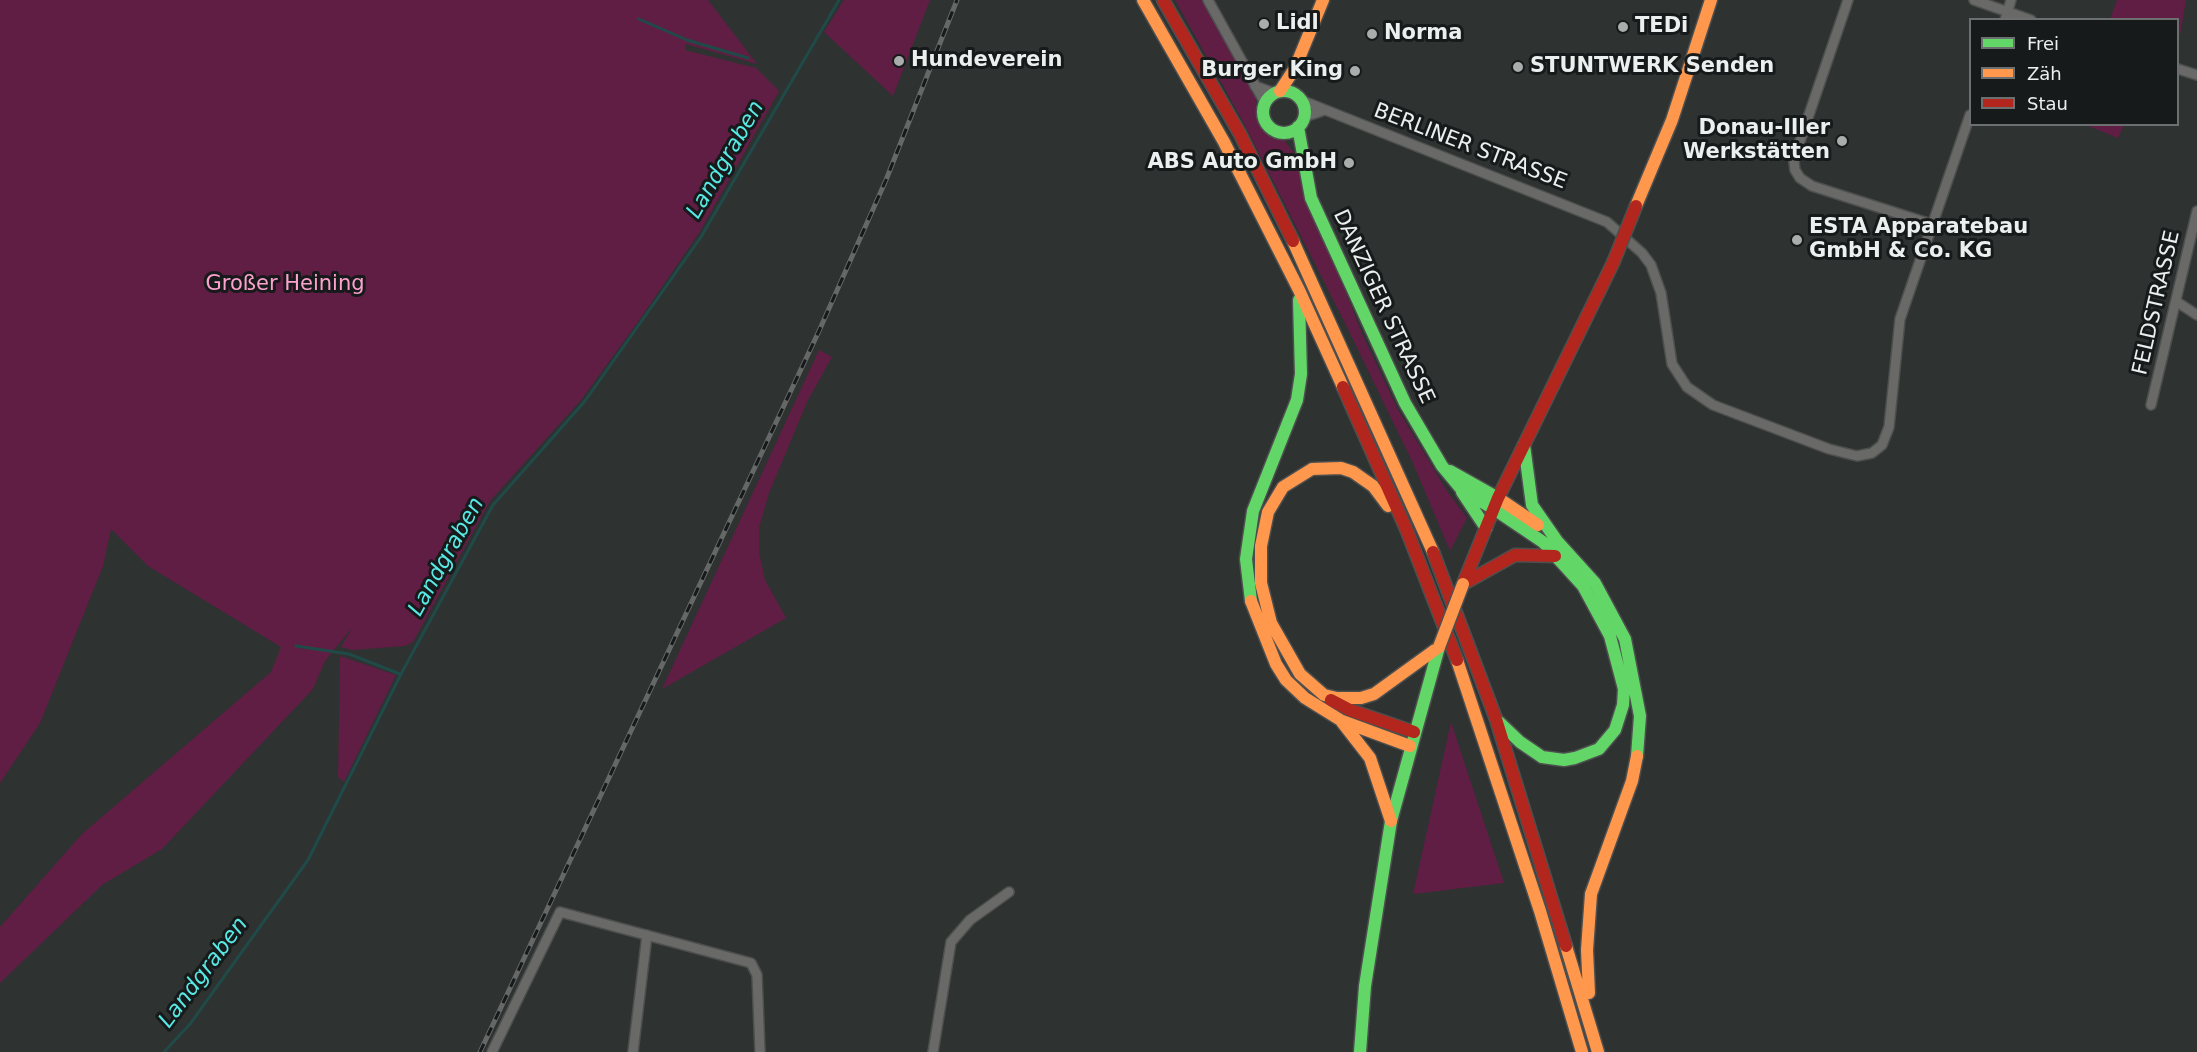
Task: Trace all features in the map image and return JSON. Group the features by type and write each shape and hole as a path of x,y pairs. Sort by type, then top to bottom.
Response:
{"main road":[{"path":"1143,0 1224,142 1299,290 1407,531 1466,683 1540,911 1582,1052"},
{"path":"1163,0 1240,134 1359,380 1422,523 1496,719 1590,1018 1598,1052"},
{"path":"1265,103 1277,92 1295,68 1323,0"},
{"path":"1360,1052 1366,975 1391,822 1439,647 1496,504 1613,263 1672,120 1711,0"},
{"path":"1277,92 1299,98 1295,68"},
{"name":"DANZIGER STRASSE","path":"1299,98 1303,159 1311,198 1405,403 1442,466 1461,490 1496,504"},
{"name":"DANZIGER STRASSE","path":"1265,103 1266,123 1277,132 1284,133 1303,159"},
{"path":"1284,133 1301,122"},
{"path":"1299,290 1301,374 1286,433 1253,511 1246,559 1248,588 1264,641 1286,680 1305,698 1342,722 1410,746"},
{"path":"1524,445 1527,489 1532,505 1557,541 1595,583 1625,639 1640,716 1637,759 1632,781 1597,872 1590,903 1587,950 1590,1018"},
{"name":"DANZIGER STRASSE","path":"1442,466 1496,504"},
{"path":"1407,531 1373,486 1353,472 1341,468 1320,468 1292,478 1275,497 1266,520 1260,546 1262,583 1271,623 1290,660 1313,688 1350,710 1414,732"},
{"path":"1461,490 1486,528"},
{"path":"1496,504 1543,542 1583,585 1610,636 1624,689 1619,723 1599,749 1590,754 1564,760 1533,752 1496,719"},
{"path":"1496,504 1520,510 1557,541"},
{"path":"1463,584 1477,579 1499,562 1515,555 1555,556"},
{"path":"1324,695 1361,698 1374,694 1439,647"},
{"path":"1342,722 1370,758 1391,822"}],"street":[{"name":"DANZIGER STRASSE","path":"1208,0 1265,103"},
{"path":"1848,0 1798,147 1794,162 1795,170 1800,178 1812,186 1931,224"},
{"path":"1974,0 2006,16 2011,0"},
{"path":"2179,69 2197,75"},
{"path":"1255,86 1277,92"},
{"name":"BERLINER STRASSE","path":"1299,98 1323,111 1603,220 1642,253 1651,265 1661,293 1672,364 1687,387 1713,405 1829,448 1857,456 1872,453 1882,446 1889,427 1900,319 1931,224 1969,120"},
{"path":"1301,122 1323,111"},
{"name":"FELDSTRASSE","path":"2151,405 2197,211"},
{"path":"2177,302 2197,315"},
{"path":"933,1052 951,942 970,920 1009,892"},
{"path":"492,1052 560,912 753,965 757,975 760,1052"},
{"path":"633,1052 647,935"}],"green space":[{"name":"Großer Heining","path":"0,0 708,0 757,64 686,44 685,50 756,68 779,91 699,233 635,326 581,400 490,501 413,642 405,646 352,650 341,647 352,628 325,661 313,689 162,849 102,885 0,983 0,927 82,834 271,672 281,647 148,566 111,529 103,566 40,723 0,783"},
{"path":"844,0 930,0 893,96 824,32"},
{"path":"1175,0 1206,0 1254,89 1259,120 1265,127 1278,132 1301,162 1306,193 1363,336 1398,410 1447,491 1467,518 1450,551 1412,461 1347,327 1241,118"},
{"path":"2117,0 2186,0 2179,40 2179,18 2110,18"},
{"path":"2088,126 2123,126 2118,138"},
{"path":"819,350 832,357 808,400 769,493 759,528 759,552 765,580 786,618 662,689"},
{"path":"340,656 396,675 344,782 338,777"},
{"path":"1451,722 1504,883 1413,894"}],"waterway":[{"name":"Landgraben","path":"164,1052 190,1024 308,860 401,674 493,505 585,401 701,237 839,0"},
{"path":"639,19 687,40 748,58"},
{"path":"296,646 349,654 400,674"}],"railway":[{"path":"480,1052 819,331 886,180 957,0"}],"traffic: fast":[{"path":"1284,91 1299,97 1305,112 1299,127 1284,133 1269,127 1263,112 1269,97 1284,91"},
{"path":"1298,127 1311,198 1405,403 1442,466 1462,490 1494,509"},
{"path":"1251,601 1246,559 1253,511 1297,400 1301,374 1299,300"},
{"path":"1524,445 1532,505 1557,541 1595,583 1625,639 1640,716 1637,756"},
{"path":"1450,471 1498,498"},
{"path":"1462,492 1486,528"},
{"path":"1494,509 1543,542 1583,586 1610,636 1624,689 1623,705 1615,730 1599,749 1575,758 1564,760 1542,757 1520,742 1499,722"},
{"path":"1360,1052 1365,986 1391,821 1439,647"}],"traffic: slow":[{"path":"1143,0 1224,142 1299,290 1343,387"},
{"path":"1280,91 1295,68 1323,0"},
{"path":"1636,206 1672,120 1711,0"},
{"path":"1293,241 1433,552"},
{"path":"1388,506 1373,486 1353,472 1341,468 1312,469 1283,487 1268,512 1261,546 1261,583 1271,623 1300,674 1324,695 1337,698 1361,698 1374,694 1439,647"},
{"path":"1498,498 1538,525"},
{"path":"1439,647 1463,584"},
{"path":"1251,601 1276,664 1286,680 1305,698 1342,721 1410,746"},
{"path":"1457,660 1540,911 1582,1052"},
{"path":"1342,722 1370,758 1391,821"},
{"path":"1589,993 1587,950 1591,894 1632,781 1637,756"},
{"path":"1566,946 1598,1052"}],"traffic: jam":[{"path":"1163,0 1240,134 1293,241"},
{"path":"1613,263 1636,206"},
{"path":"1463,584 1498,498 1613,263"},
{"path":"1343,387 1407,531 1457,660"},
{"path":"1433,552 1496,719 1566,946"},
{"path":"1463,584 1515,555 1555,556"},
{"path":"1331,700 1350,710 1414,732"}],"place":[{"name":"Lidl","path":"1264,24"},
{"name":"TEDi","path":"1623,27"},
{"name":"Norma","path":"1372,34"},
{"name":"Hundeverein","path":"899,61"},
{"name":"STUNTWERK Senden","path":"1518,67"},
{"name":"Burger King","path":"1355,71"},
{"name":"Donau-Iller Werkstätten","path":"1842,141"},
{"name":"ABS Auto GmbH","path":"1349,163"},
{"name":"ESTA Apparatebau GmbH & Co. KG","path":"1797,240"}]}
